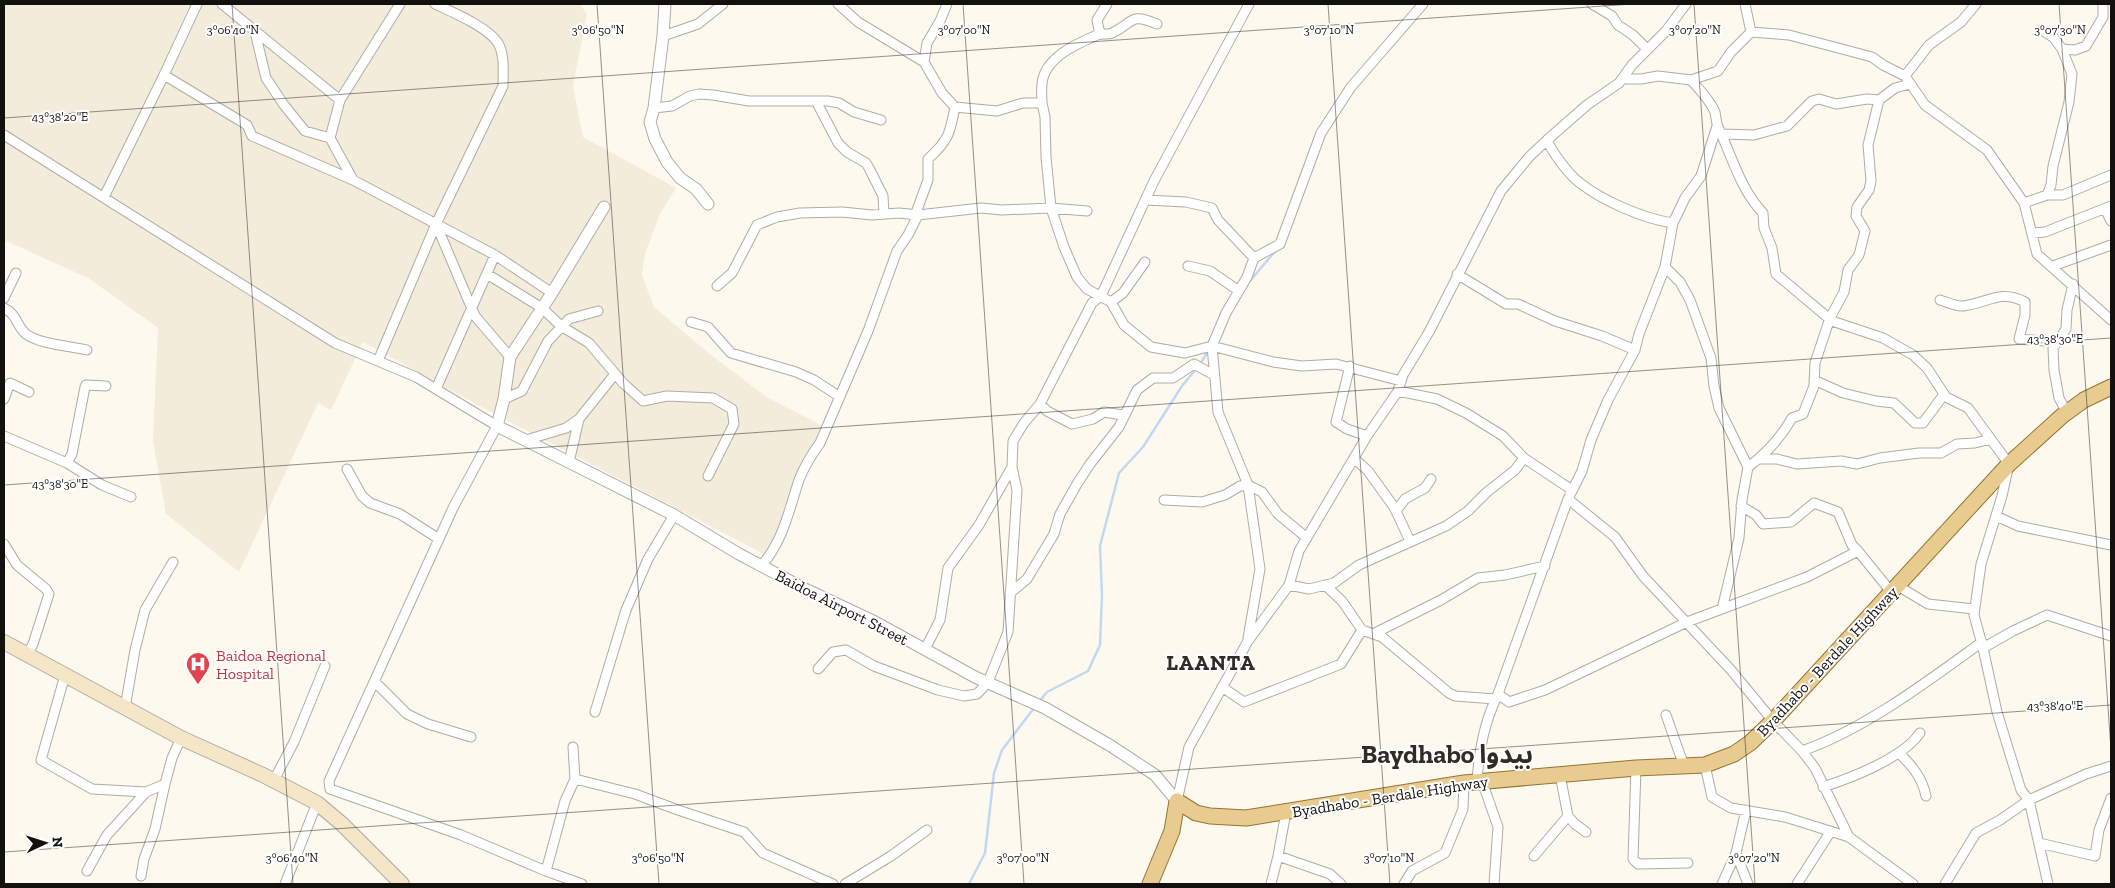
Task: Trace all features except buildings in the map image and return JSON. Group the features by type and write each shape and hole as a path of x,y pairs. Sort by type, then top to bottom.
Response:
{"main road":[{"name":"Byadhabo - Berdale Highway","path":"1177,801 1196,812 1210,816 1246,818 1470,782 1636,768 1706,765 1734,754 1750,743 1774,721 2009,464 2084,400 2111,387"},
{"path":"4,642 181,738 274,780 317,803 342,824 402,884"},
{"path":"1150,884 1172,830 1177,801"}],"street":[{"path":"104,197 164,75 196,4"},
{"path":"222,4 340,100"},
{"path":"353,180 330,138 340,100 400,4"},
{"path":"378,361 436,224 503,86 503,64 498,43 483,30 434,4"},
{"path":"664,4 664,36 654,108 650,122 655,139 667,162 680,178 696,189 708,204"},
{"path":"664,36 698,24 723,4"},
{"path":"838,4 858,22 924,62 942,93 955,107 997,111 1023,104 1042,103"},
{"path":"924,62 926,43 947,4"},
{"path":"1100,34 1097,20 1107,4"},
{"path":"818,670 833,652 846,650 874,666 938,690 964,696 978,694 988,682 1008,632 1017,490 1012,468 1013,441 1024,423 1040,404 1092,303 1100,296 1145,200 1249,4"},
{"path":"1248,641 1260,569 1248,485 1218,412 1212,346 1226,313 1239,291 1254,258 1280,244 1321,133 1351,87 1424,4"},
{"path":"1592,4 1612,16 1618,25 1633,34 1647,49"},
{"path":"1177,801 1189,747 1248,641 1289,585 1299,551 1367,436 1398,391 1501,191 1546,140 1587,105 1624,78 1632,65 1666,32 1686,4"},
{"path":"1745,4 1751,32"},
{"path":"1748,467 1781,437 1792,418 1803,414 1814,386 1815,363 1830,318 1844,292 1848,270 1859,254 1865,231 1856,216 1857,207 1869,190 1871,181 1868,145 1879,100 1908,80 1929,45 1961,22 1976,4"},
{"path":"2062,49 2074,50 2086,46 2103,17 2103,4"},
{"path":"1157,24 1142,18 1131,20 1111,34 1100,34 1070,48 1058,57 1046,71 1042,83 1051,208 1064,247 1078,277 1087,289 1111,302 1124,325 1150,347 1185,353 1212,346 1273,362 1302,366 1336,364 1350,366 1401,382"},
{"path":"2042,30 2054,38 2062,49 2072,74 2072,90 2053,166 2052,185 2047,195"},
{"path":"255,32 266,78 284,105 305,131 330,138"},
{"path":"1624,78 1641,79 1658,76 1691,80 1718,70 1731,52 1751,32 1789,35 1872,57 1908,80 1925,105 1987,150 2024,203 2038,254 2111,320"},
{"path":"164,75 247,125 252,136 353,180 495,255 552,293"},
{"path":"1691,80 1714,111 1737,171 1751,200 1764,213 1764,228 1772,248 1776,274 1832,321 1883,338 1913,355 1927,368 1946,396 1968,408 2009,464 1996,516 1981,564 1974,615 1997,712 2021,790 2029,800 2048,884"},
{"path":"654,108 672,106 690,96 699,94 749,101 840,103 854,112 881,120"},
{"path":"1720,130 1754,135 1787,126 1812,101 1819,99 1836,104 1867,99 1879,100"},
{"path":"816,101 838,143 847,152 866,163 883,196 884,214"},
{"path":"761,566 778,544 799,480 820,443 840,397 868,331 897,251 918,215 917,210 928,180 928,159 943,146 955,107"},
{"path":"1404,884 1412,871 1445,853 1464,808 1490,711 1497,697 1570,494 1582,471 1591,440 1608,400 1635,350 1639,334 1665,267 1673,223 1685,198 1701,176 1720,130"},
{"path":"4,135 335,343 416,378 497,426"},
{"path":"1546,140 1550,148 1578,182 1596,194 1659,221 1673,223"},
{"path":"2024,203 2047,195 2063,195 2111,176"},
{"path":"1145,200 1186,202 1212,208 1218,220 1254,258"},
{"path":"582,884 461,835 330,789 329,781 453,508 497,426 504,399 510,357 552,293 604,207"},
{"path":"717,286 732,273 758,225 777,217 800,213 899,213 918,215 973,208 1002,210 1051,208 1087,212"},
{"path":"2032,233 2045,232 2108,208 2111,221"},
{"path":"436,224 474,316 510,357"},
{"path":"2052,266 2111,245"},
{"path":"436,390 495,255"},
{"path":"1111,302 1123,293 1145,262"},
{"path":"1188,266 1210,271 1239,291"},
{"path":"1665,267 1680,282 1690,300 1710,358 1714,386 1720,408 1748,467 1741,506 1739,538 1722,609"},
{"path":"4,298 16,273"},
{"path":"487,274 542,308 561,326 589,343 615,374 643,401 667,396 714,398 732,409 735,416 734,424 708,476"},
{"path":"1457,274 1506,304 1518,304 1555,321 1602,336 1635,350"},
{"path":"2067,413 2061,404 2054,370 2053,348 2066,329 2066,310 2073,284"},
{"path":"1940,300 1961,307 1997,295 2016,297 2025,302 2025,315 2018,339 2058,342"},
{"path":"4,308 10,310 18,319 21,329 36,339 87,350"},
{"path":"504,399 522,391 548,341 568,319 598,311"},
{"path":"691,322 708,327 731,353 796,372 814,380 840,397"},
{"path":"1185,353 1194,364 1214,375"},
{"path":"1010,592 1027,579 1054,534 1060,514 1077,484 1119,427 1136,390 1153,378 1173,378 1194,364"},
{"path":"1350,366 1336,422 1347,429 1367,436"},
{"path":"526,440 566,428 579,419 615,374"},
{"path":"1814,380 1843,393 1876,402 1894,403 1915,423 1923,423 1942,397 1946,396"},
{"path":"4,399 10,383 29,392"},
{"path":"67,463 72,454 86,385 106,386"},
{"path":"1398,391 1437,399 1466,413 1503,436 1524,458 1570,494 1615,537 1643,576 1732,670 1774,721 1802,751 1815,768 1849,837"},
{"path":"1040,404 1047,411 1072,424 1093,419 1104,412 1123,415"},
{"path":"569,462 579,419"},
{"name":"Baidoa Airport Street","path":"497,426 674,515 761,566 875,622 975,677 1046,708 1156,775 1177,801"},
{"path":"4,436 67,463 102,485 131,497"},
{"path":"1758,459 1777,459 1797,464 1841,461 1857,464 1919,453 1941,453 1957,444 1976,443 1991,439"},
{"path":"1354,458 1368,471 1396,511 1410,541"},
{"path":"1289,585 1310,589 1334,583 1358,565 1446,526 1468,511 1487,492 1515,470 1524,458"},
{"path":"925,649 940,620 948,568 979,525 1012,468"},
{"path":"346,469 362,496 370,503 400,514 439,539"},
{"path":"1396,511 1405,499 1425,488 1431,479"},
{"path":"1164,500 1202,502 1225,495 1240,486 1248,485 1262,492 1278,514 1307,538"},
{"path":"1741,506 1756,515 1763,524 1791,522 1814,503 1838,512 1852,544 1895,589 1928,604 1974,609"},
{"path":"595,712 626,610 648,559 674,515"},
{"path":"1996,516 2018,526 2111,544"},
{"path":"4,544 17,565 46,588 49,594 33,644 27,654"},
{"path":"1325,585 1342,601 1362,630 1382,637 1448,693 1455,696 1497,697 1509,702 1544,690 1687,622 1807,577 1858,551"},
{"path":"772,553 775,567 788,580"},
{"path":"125,708 135,650 145,610 173,562"},
{"path":"1373,634 1441,600 1478,578 1505,575 1545,566"},
{"path":"1802,751 1816,746 1865,720 1982,645 2047,615 2111,636"},
{"path":"1222,688 1244,702 1341,664 1362,630"},
{"path":"274,780 294,742 325,666"},
{"path":"65,675 41,760 92,789 146,792 166,784"},
{"path":"375,682 407,714 428,724 471,737"},
{"path":"1666,715 1684,766"},
{"path":"1823,787 1899,753 1914,742 1920,733"},
{"path":"141,876 144,859 156,829 172,758 181,738"},
{"path":"546,871 565,801 575,779 573,747"},
{"path":"1899,753 1912,766 1923,782 1926,796"},
{"path":"1706,765 1712,797 1731,808 1785,817 1849,837 1913,884"},
{"path":"1944,884 1976,833 2000,820 2029,800 2086,774 2111,766"},
{"path":"1636,768 1633,859 1638,864 1688,863"},
{"path":"1560,775 1568,816 1586,832"},
{"path":"575,779 635,794 744,832 763,853 833,884"},
{"path":"1470,782 1484,787 1498,827 1494,884"},
{"path":"87,871 107,835 146,792"},
{"path":"2040,843 2096,856 2099,830 2111,798"},
{"path":"285,884 317,803"},
{"path":"1722,884 1736,853 1746,810"},
{"path":"1270,884 1278,856 1286,812"},
{"path":"1534,856 1568,816"},
{"path":"845,884 892,856 927,830"},
{"path":"1797,884 1831,831"},
{"path":"1736,853 1748,884"},
{"path":"1278,856 1330,874 1341,884"}],"shaded area":[{"path":"4,4 580,4 587,14 573,86 583,137 676,188 660,214 645,254 642,275 654,307 711,355 768,398 823,426 817,441 810,449 790,499 790,505 766,555 485,409 363,342 331,410 318,403 239,572 166,514 153,442 158,328 88,278 4,240"}],"waterway":[{"path":"1250,281 1277,249"},
{"path":"1200,364 1209,350"},
{"path":"1039,702 1047,692 1088,671 1100,645 1102,595 1100,546 1119,473 1143,447 1182,386 1196,369"},
{"path":"969,884 985,853 994,773 1002,750 1034,708"}],"place":[{"name":"Baidoa Regional Hospital","path":"198,685"}],"district":[{"name":"LAANTA","path":"1211,663"},
{"name":"Baydhabo بيدوا","path":"1447,754"}]}
